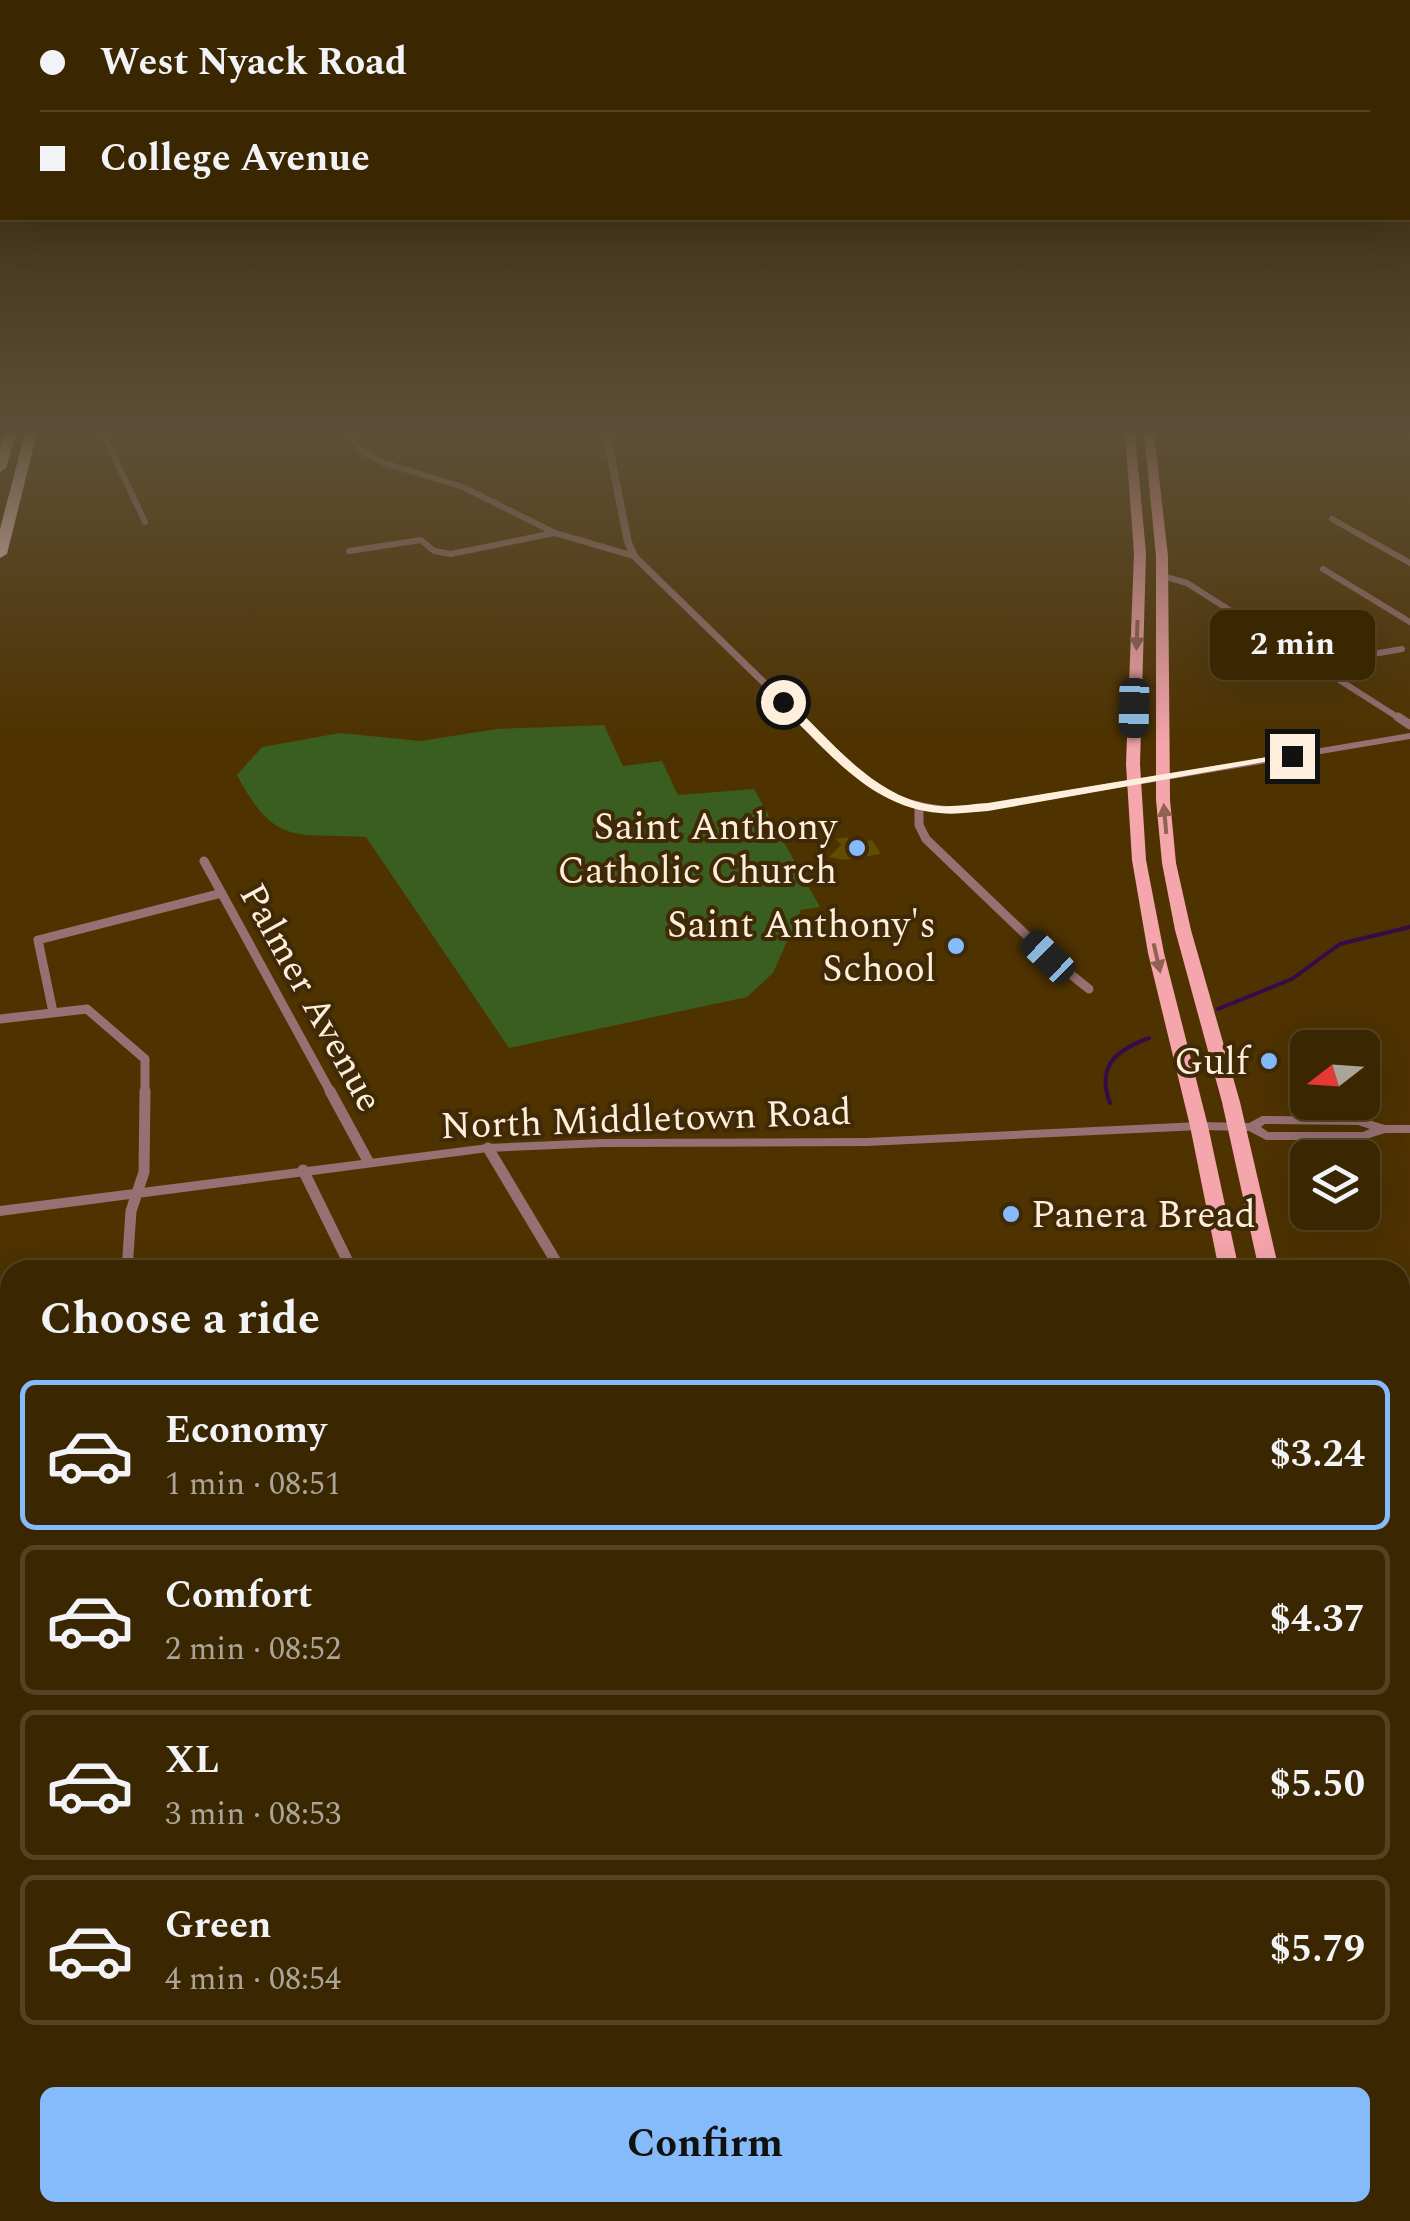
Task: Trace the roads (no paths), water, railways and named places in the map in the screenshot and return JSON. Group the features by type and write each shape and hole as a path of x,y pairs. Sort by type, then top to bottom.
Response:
{"main road":[{"path":"1139,537 1133,783 1146,904 1227,1260"},
{"path":"1158,537 1163,778 1173,884 1244,1126 1267,1260"}],"street":[{"path":"349,551 421,540 434,551 451,554 537,537"},
{"path":"568,537 634,556"},
{"path":"627,537 634,556 868,783 885,794 919,806 964,810 1410,736"},
{"path":"1364,537 1410,562"},
{"path":"1323,569 1410,622"},
{"path":"1162,576 1187,582 1410,725"},
{"path":"1314,664 1402,649"},
{"path":"919,806 919,825 926,839 1048,957 1088,989"},
{"name":"Palmer Avenue","path":"204,860 368,1161"},
{"path":"53,1012 38,940 222,893"},
{"path":"0,1018 78,1009 94,1012 145,1059 144,1172 131,1211 128,1260"},
{"name":"North Middletown Road","path":"0,1210 488,1148 602,1143 867,1142 1199,1126 1244,1126 1266,1136 1363,1136 1385,1129 1410,1129"},
{"path":"488,1148 555,1260"},
{"path":"304,1170 347,1260"}],"waterway":[{"path":"1218,1009 1292,979 1340,944 1410,927"},
{"path":"1110,1103 1107,1069 1118,1054 1149,1038"}],"place":[{"name":"Saint Anthony Catholic Church","path":"857,848"},
{"name":"Saint Anthony's School","path":"956,946"},
{"name":"Gulf","path":"1269,1061"},
{"name":"Panera Bread","path":"1011,1214"}]}
